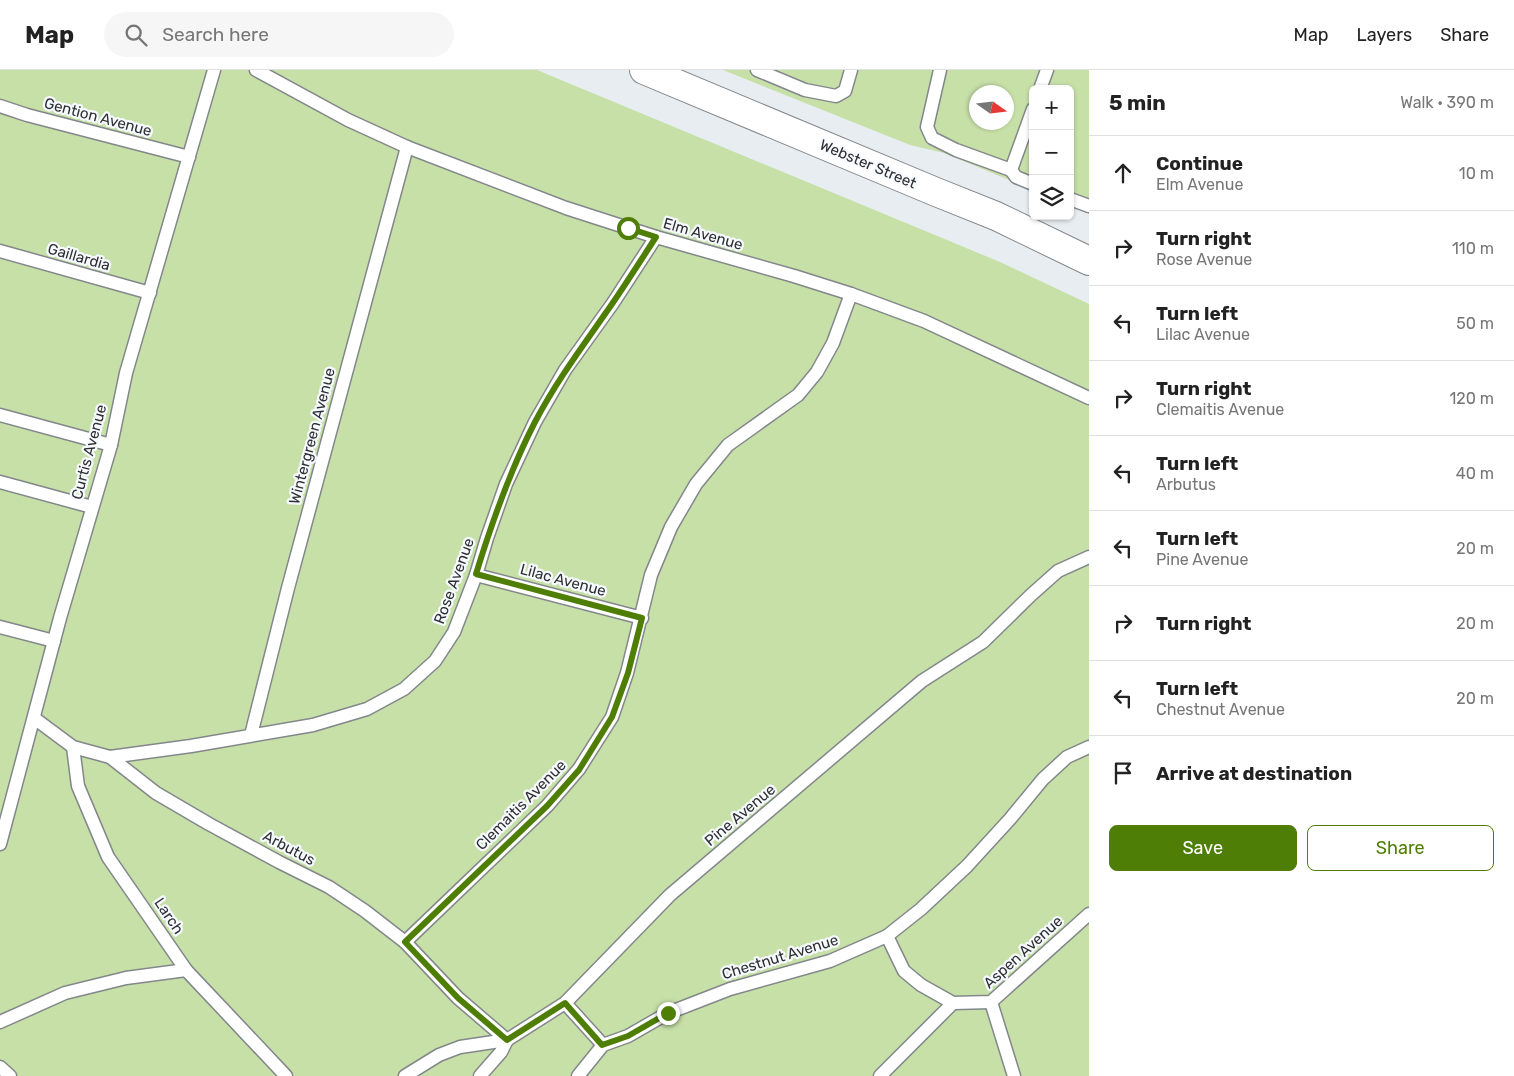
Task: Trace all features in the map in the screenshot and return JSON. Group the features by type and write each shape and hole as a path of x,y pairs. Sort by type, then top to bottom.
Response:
{"main road":[{"name":"Webster Street","path":"644,70 996,216 1089,261"}],"lane":[{"name":"Curtis Avenue","path":"0,844 3,819 34,718 110,445 124,382 214,70"},
{"name":"Elm Avenue","path":"256,70 348,120 406,147 557,205 656,237 851,294 924,321 1089,398"},
{"path":"757,70 805,90 836,96 844,91 851,70"},
{"path":"940,70 927,127 932,138 956,150 1011,170 1016,177 1029,182"},
{"path":"1041,85 1047,70"},
{"name":"Gention Avenue","path":"0,106 189,157"},
{"path":"1011,170 1029,120"},
{"name":"Wintergreen Avenue","path":"251,736 288,588 406,147"},
{"path":"1074,200 1089,206"},
{"name":"Rose Avenue","path":"110,757 191,746 313,725 366,708 404,689 435,661 454,632 476,574 506,484 535,422 565,370 613,303 656,237"},
{"name":"Gaillardia","path":"0,252 150,293"},
{"name":"Clemaitis Avenue","path":"405,942 547,806 579,770 612,717 628,673 651,575 671,527 696,484 728,445 798,395 817,372 833,343 851,294"},
{"path":"0,415 110,445"},
{"path":"0,482 92,507"},
{"name":"Pine Avenue","path":"405,1076 439,1055 460,1047 507,1040 565,1003 678,889 922,682 983,642 1030,595 1058,572 1089,557"},
{"name":"Lilac Avenue","path":"476,574 642,618"},
{"path":"0,627 54,641"},
{"name":"Arbutus","path":"34,718 73,747 110,757 156,792 179,806 279,862 329,887 365,910 405,942 458,998 507,1040"},
{"name":"Larch","path":"73,747 78,786 108,857 186,970 286,1076"},
{"name":"Chestnut Avenue","path":"602,1045 628,1036 668,1013 730,989 830,961 886,936 921,910 967,866 1043,779 1067,757 1089,747"},
{"name":"Aspen Avenue","path":"953,1003 991,1002 1089,914"},
{"path":"880,1076 953,1003 921,985 904,971 886,936"},
{"path":"0,1022 65,993 126,978 186,970"},
{"path":"991,1002 1014,1076"},
{"path":"565,1003 602,1045 578,1076"},
{"path":"480,1076 501,1052 507,1040"},
{"path":"0,1067 10,1076"}],"green space":[{"path":"0,70 537,70 1000,262 1089,304 1089,1076 0,1076"},
{"path":"723,70 1089,70 1089,214 1074,208 1074,85 1029,85 1029,188 944,153 910,145"}],"route":[{"path":"628,228 656,237 613,303 565,370 535,422 506,484 476,574 642,618 628,673 612,717 579,770 547,806 405,942 458,998 507,1040 565,1003 602,1045 628,1036 668,1013"}]}
